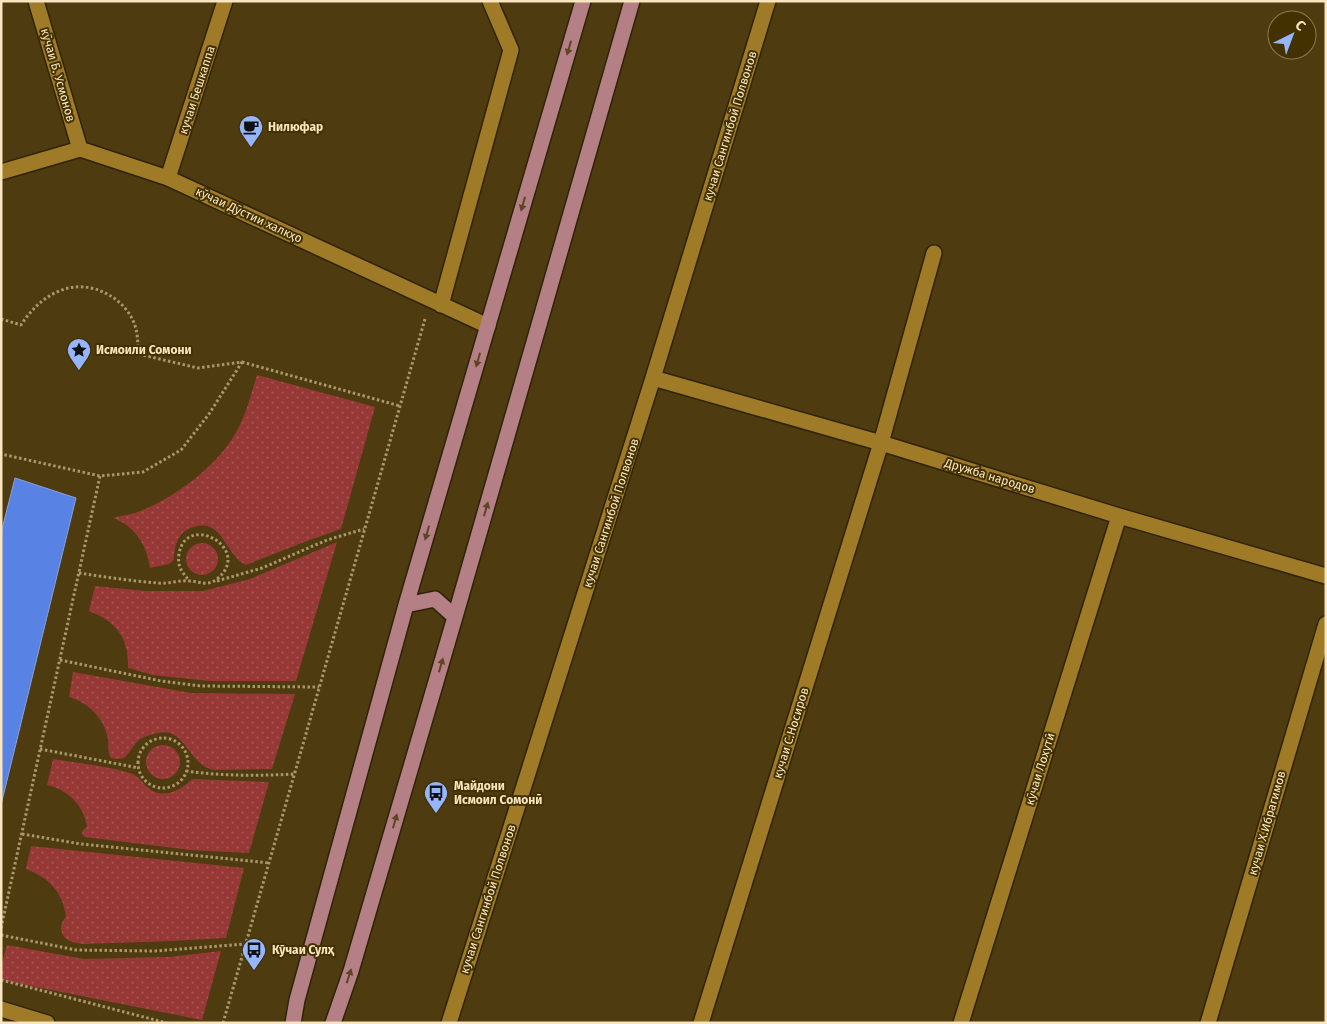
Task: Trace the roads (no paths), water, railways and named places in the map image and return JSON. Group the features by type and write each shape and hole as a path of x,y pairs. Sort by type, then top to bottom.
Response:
{"main road":[{"path":"293,1023 297,1000 406,605 583,1"},
{"path":"334,1023 455,617 632,1"},
{"path":"406,605 435,599 455,617"}],"street":[{"name":"кӯчаи Б. Усмонов","path":"36,1 80,149"},
{"name":"кучаи Бешкаппа","path":"168,178 226,1"},
{"path":"436,302 511,50 490,1"},
{"name":"кучаи Сангинбой Полвонов","path":"448,1023 653,378 768,1"},
{"path":"1,172 80,149"},
{"name":"кӯчаи Дӯстии халкҳо","path":"80,149 168,178 488,326"},
{"name":"кучаи С.Носиров","path":"701,1023 881,443 934,253"},
{"name":"Дружба народов","path":"653,378 881,443 1119,516 1326,576"},
{"name":"кӯчаи Лохутӣ","path":"961,1023 1119,516"},
{"name":"кучаи Х.Ибрагимов","path":"1208,1023 1326,624"},
{"path":"1,1009 47,1023"}],"water":[{"path":"15,478 76,498 1,805 1,533"}],"place":[{"name":"Нилюфар","path":"251,148"},
{"name":"Исмоили Сомони","path":"79,371"},
{"name":"Майдони Исмоил Сомонӣ","path":"436,814"},
{"name":"Кӯчаи Сулҳ","path":"254,971"}]}
